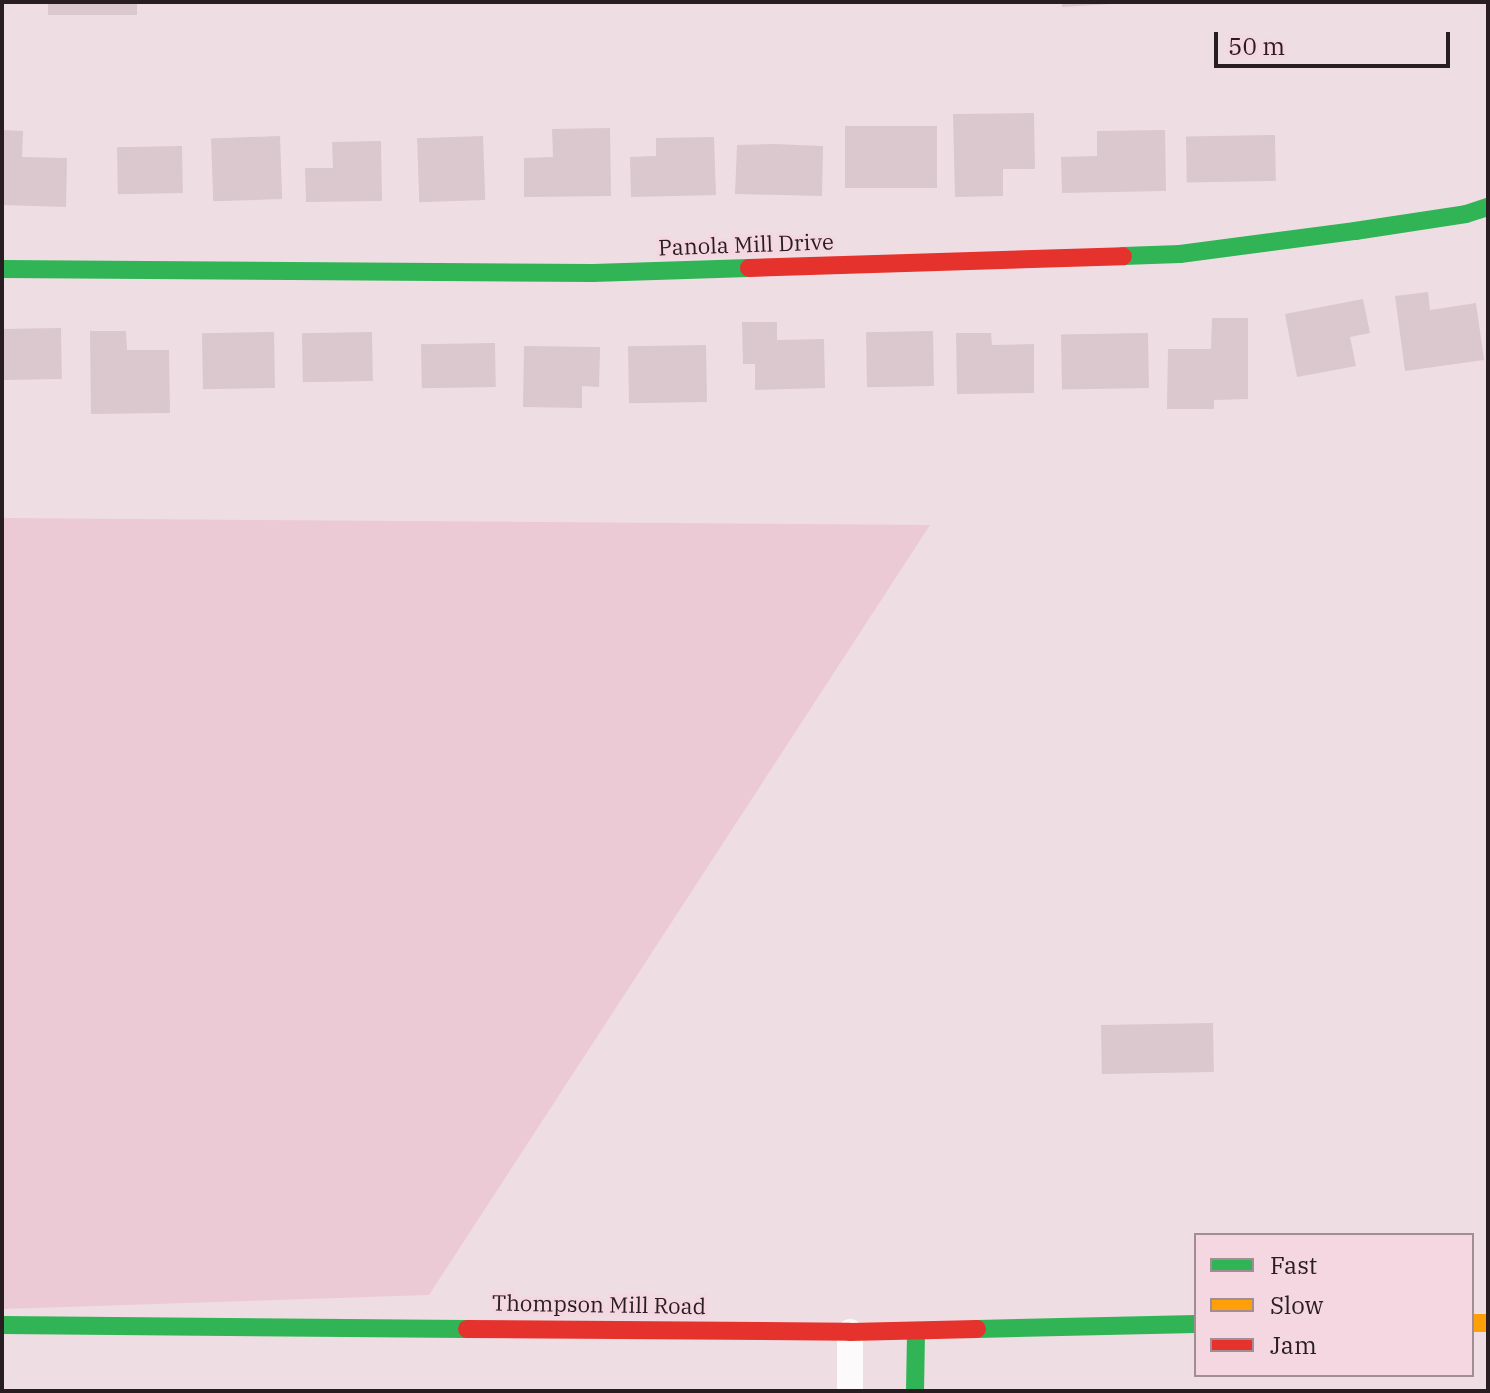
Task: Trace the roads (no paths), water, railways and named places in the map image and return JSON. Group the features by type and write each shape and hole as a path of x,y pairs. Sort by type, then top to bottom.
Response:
{"street":[{"name":"Panola Mill Drive","path":"2,269 593,273 1180,254 1466,214 1488,207"},
{"name":"Thompson Mill Road","path":"2,1325 850,1332 1194,1324"},
{"path":"915,1391 916,1331"},
{"path":"850,1332 850,1391"}]}
